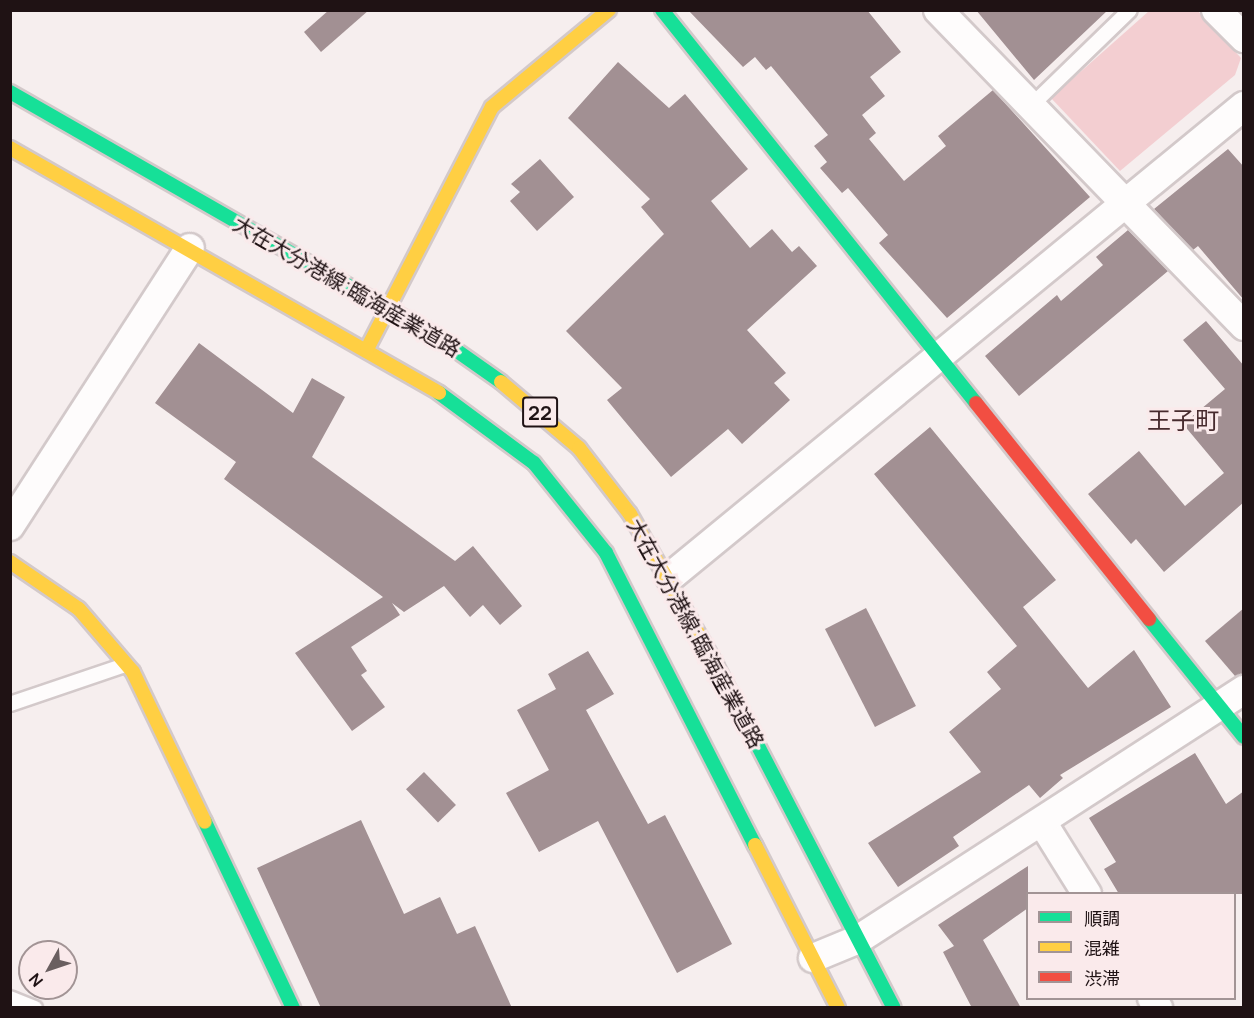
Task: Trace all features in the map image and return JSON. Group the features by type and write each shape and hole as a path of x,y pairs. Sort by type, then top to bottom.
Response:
{"main road":[{"path":"367,349 492,107 609,10"},
{"path":"662,10 943,357 1244,737"},
{"name":"大在大分港線;臨海産業道路","path":"10,92 387,308 484,368 579,448 630,514 670,577 894,1008"},
{"name":"大在大分港線;臨海産業道路","path":"10,148 367,349 508,439 574,508 606,554 838,1008"},
{"path":"10,562 79,609 128,665 292,1008"}],"street":[{"path":"938,10 1126,201 1244,326"},
{"path":"1216,10 1244,38"},
{"path":"670,577 943,357 1126,201 1244,106"},
{"path":"10,526 190,248"},
{"path":"813,958 859,939 1244,690"},
{"path":"1042,822 1086,892"}],"lane":[{"path":"1032,105 1130,10"},
{"path":"10,704 128,665"},
{"path":"10,998 35,1008"}],"shaded area":[{"path":"1149,11 1198,11 1241,58 1235,75 1120,171 1051,98"}],"building":[{"path":"329,10 369,10 321,52 304,32"},
{"path":"688,10 867,10 901,52 870,77 885,96 862,115 876,133 869,139 904,181 946,146 938,136 993,90 1090,197 947,318 879,243 888,235 848,188 842,193 820,168 827,162 814,146 828,135 771,66 766,70 755,57 743,67"},
{"path":"976,10 1065,11 1108,10 1034,80"},
{"path":"618,62 669,108 685,94 748,169 711,201 750,248 772,229 792,252 799,246 817,266 747,330 786,373 774,383 790,400 742,444 728,429 671,477 607,400 622,388 566,331 664,234 641,207 650,199 568,118"},
{"path":"1228,149 1244,167 1244,300 1198,246 1193,250 1154,209"},
{"path":"540,159 574,197 537,231 510,201 520,192 511,184"},
{"path":"1128,230 1168,271 1019,396 985,356 1057,295 1061,301 1103,265 1096,257"},
{"path":"1206,321 1244,366 1244,502 1164,572 1136,539 1131,544 1088,494 1139,451 1185,506 1224,473 1183,424 1225,389 1183,340"},
{"path":"199,343 293,413 312,378 345,397 312,457 455,561 473,546 522,606 500,625 483,605 470,617 444,586 404,612 392,603 400,615 351,647 367,671 361,675 385,707 352,731 295,653 383,597 224,479 236,462 155,403"},
{"path":"930,427 1056,580 1023,607 1088,688 1134,650 1171,707 1060,775 1063,778 1040,798 1029,785 953,837 959,846 898,887 868,843 981,772 949,732 1001,689 987,672 1017,646 874,474"},
{"path":"866,608 916,706 875,727 825,629"},
{"path":"1244,608 1244,674 1235,676 1205,641"},
{"path":"588,651 614,694 586,710 648,824 665,815 732,944 677,973 598,821 539,852 506,793 549,770 517,710 556,689 548,674"},
{"path":"1195,753 1226,804 1244,791 1244,894 1236,894 1236,892 1118,892 1104,869 1116,862 1089,818"},
{"path":"424,772 456,805 438,822 406,789"},
{"path":"361,820 404,914 440,897 457,934 475,926 512,1008 321,1008 257,868"},
{"path":"1028,866 1026,909 983,940 1021,1008 972,1008 943,952 954,946 938,925"}],"traffic: fast":[{"path":"662,10 976,403"},
{"path":"10,92 433,334 501,382"},
{"path":"439,393 534,463 606,553 755,845"},
{"path":"1149,619 1244,737"},
{"path":"716,665 894,1008"},
{"path":"205,822 293,1008"}],"traffic: slow":[{"path":"367,349 492,107 609,10"},
{"path":"10,148 439,393"},
{"path":"501,382 579,448 630,514 716,665"},
{"path":"10,562 79,609 133,672 205,822"},
{"path":"755,845 838,1008"}],"traffic: jam":[{"path":"976,403 1149,619"}],"district":[{"name":"王子町","path":"1183,420"}]}
